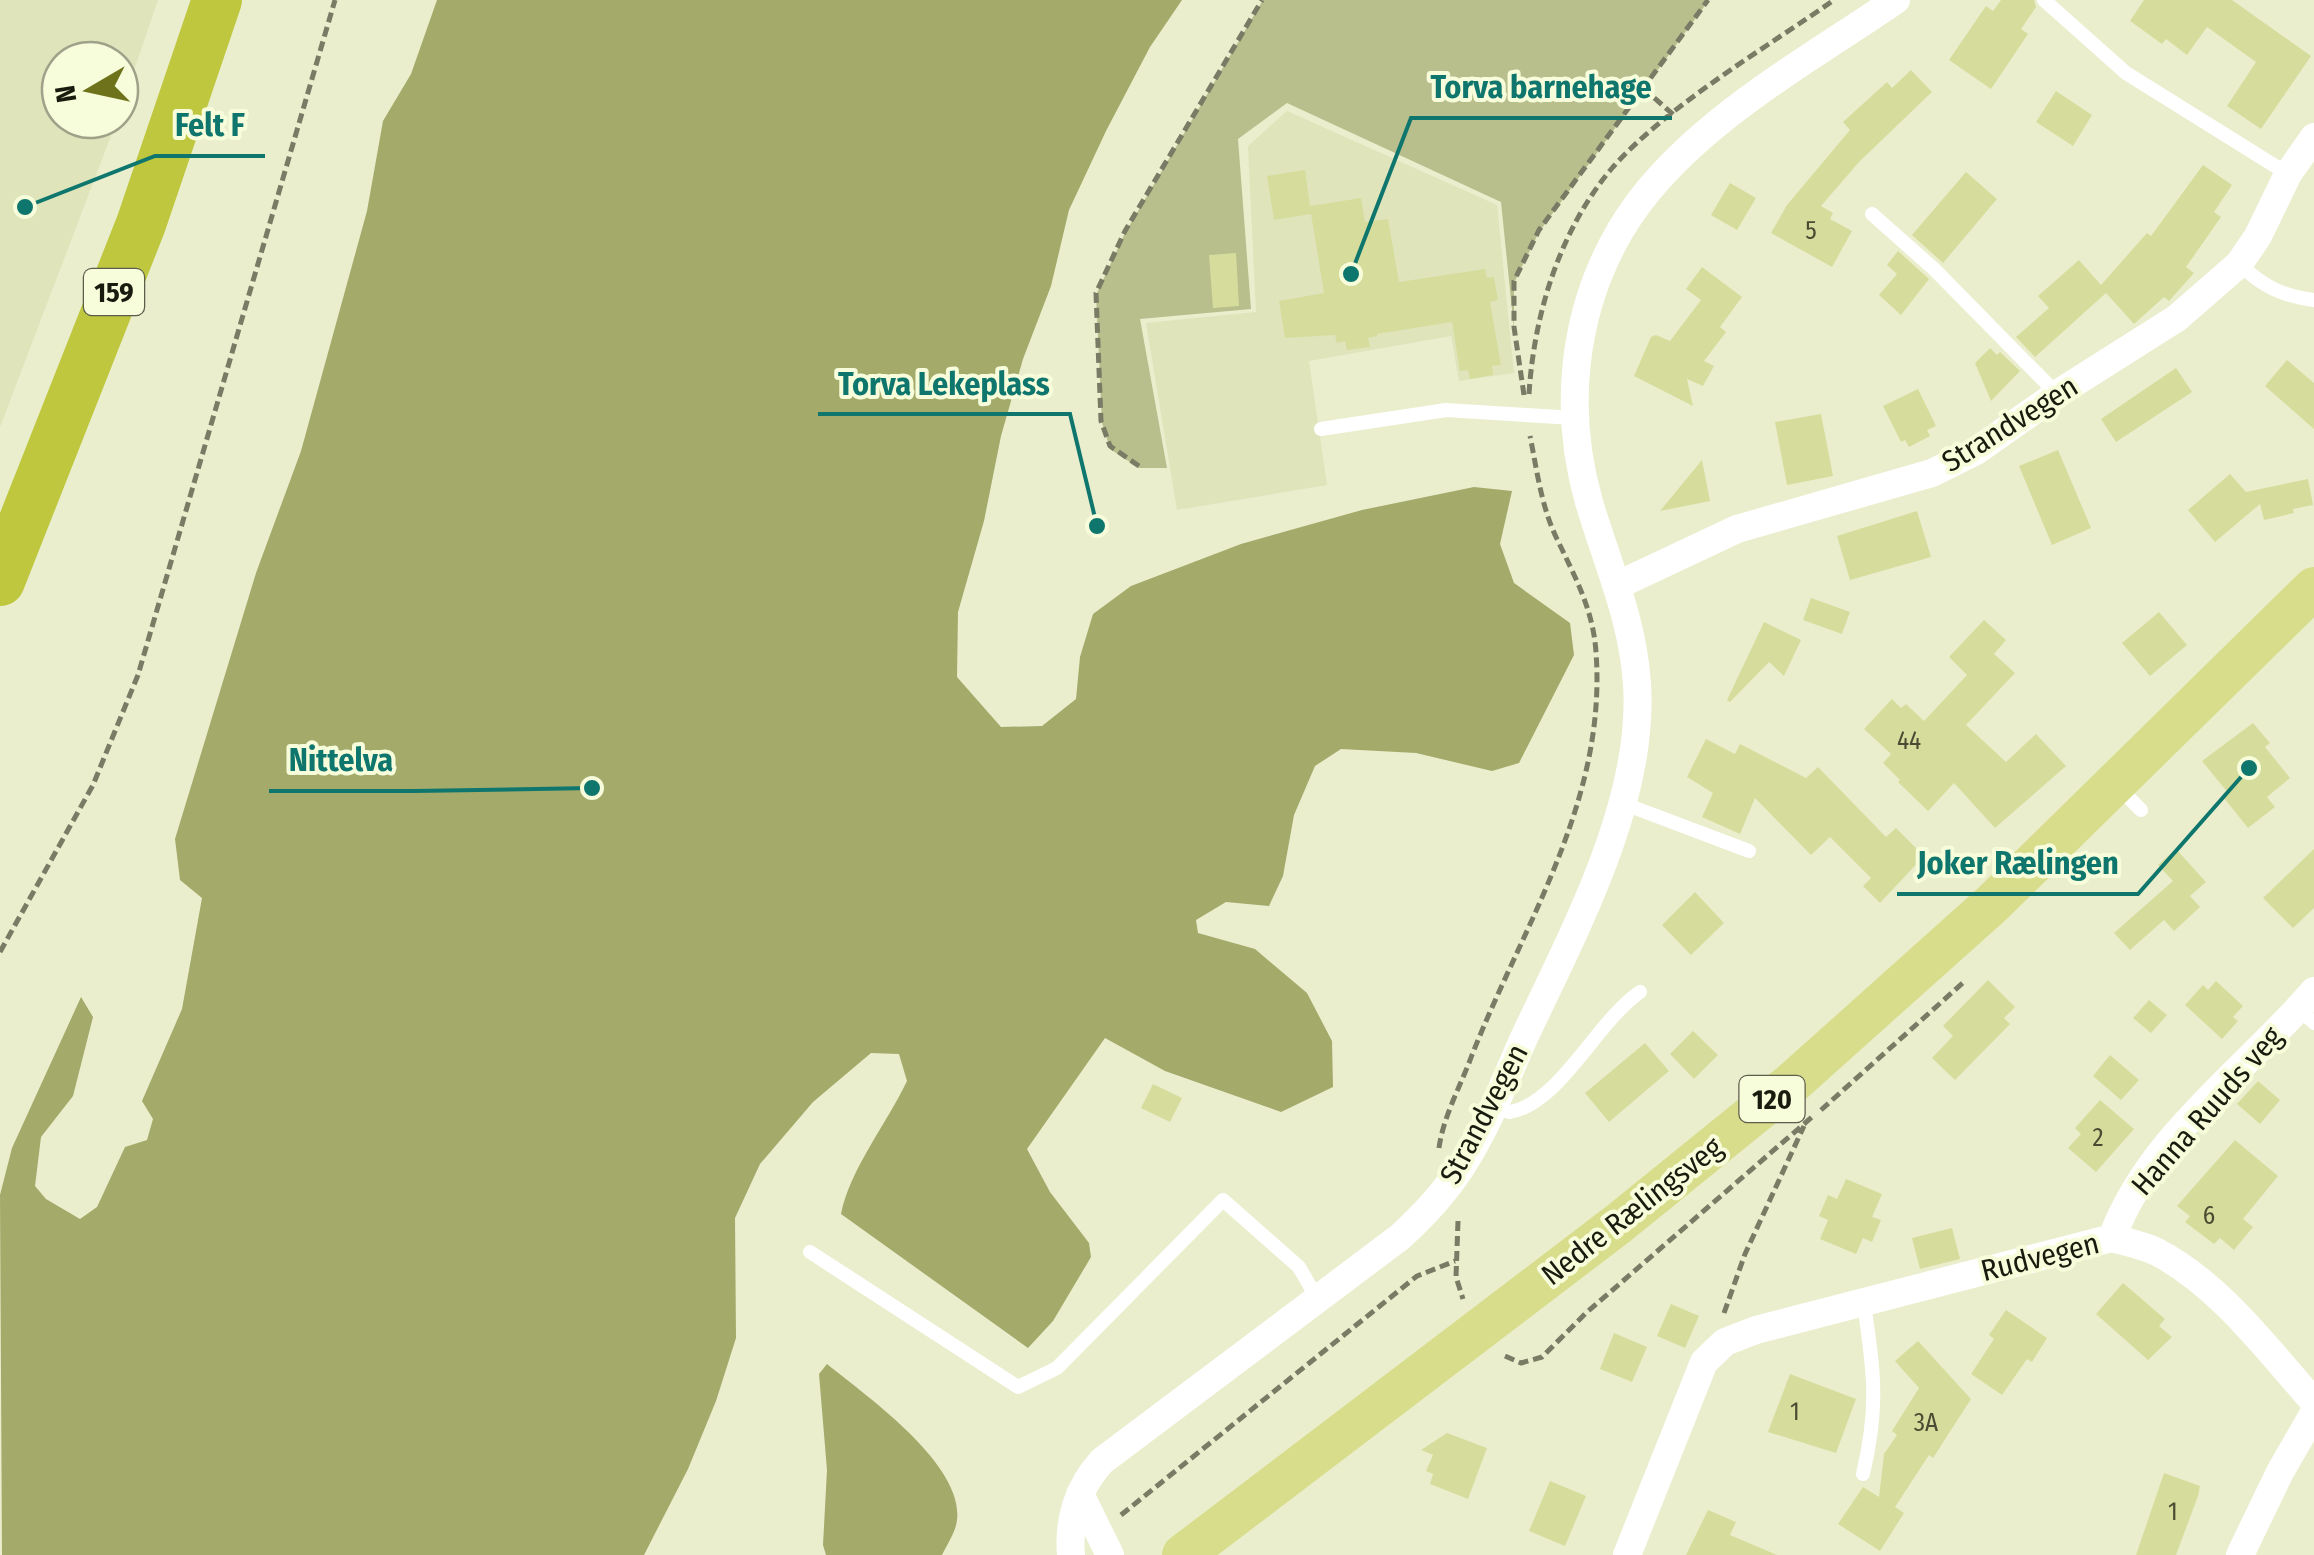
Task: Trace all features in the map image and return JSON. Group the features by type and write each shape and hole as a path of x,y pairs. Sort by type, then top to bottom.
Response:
{"highway":[{"name":"159","path":"0,581 141,224 218,0"}],"main road":[{"name":"Nedre Rælingsveg","path":"1183,1555 1618,1224 1792,1083 2128,797 2314,588"}],"street":[{"name":"Strandvegen","path":"1071,1555 1069,1531 1080,1494 1091,1473 1115,1448 1400,1237 1448,1186 1474,1147 1558,965 1606,848 1622,802 1636,730 1638,687 1634,648 1575,444 1576,367 1584,322 1606,262 1620,231 1659,178 1702,137 1896,0"},
{"name":"Strandvegen","path":"1618,585 1736,530 1932,473 1976,451 2177,318 2238,264 2258,236 2288,174 2314,137"},
{"name":"Hanna Ruuds veg","path":"2112,1238 2138,1184 2165,1150 2309,1008"},
{"name":"Rudvegen","path":"1714,1350 1756,1330 2112,1238 2155,1251 2194,1276 2238,1316 2314,1402"},
{"path":"1626,1555 1698,1376 1714,1350"},
{"path":"2240,1555 2314,1413"},
{"path":"1080,1494 1109,1541"}],"lane":[{"path":"2044,0 2126,73 2288,174"},
{"path":"1872,214 1934,269 2057,394"},
{"path":"2238,264 2263,286 2287,297 2314,300"},
{"path":"1321,429 1446,410 1574,418"},
{"path":"1622,802 1749,852"},
{"path":"1493,1106 1509,1112 1536,1104 1619,1006 1640,992"},
{"path":"810,1252 1018,1387 1058,1368 1223,1200 1300,1267 1318,1300"},
{"path":"1863,1474 1874,1430 1876,1385 1864,1304"}],"path":[{"path":"0,952 93,785 138,674 335,0"},
{"path":"1139,466 1110,446 1101,421 1096,293 1125,231 1262,0"},
{"path":"1466,1305 1458,1288 1455,1261 1458,1218 1438,1154 1440,1139 1488,1014 1566,846 1581,795 1595,717 1597,680 1594,626 1586,597 1547,513 1527,417 1514,327 1514,281 1538,230 1708,0"},
{"path":"1643,88 1702,137"},
{"path":"1505,1356 1521,1363 1542,1357 1586,1312 1900,1043"},
{"path":"1714,1350 1745,1254 1804,1124"},
{"path":"1109,1541 1417,1276 1455,1261"}],"shaded area":[{"path":"0,0 158,0 140,53 140,40 40,40 40,140 109,140 0,427"},
{"path":"437,0 1182,0 1150,47 1069,210 1051,286 1023,359 1001,436 984,521 958,612 957,677 1001,727 1042,726 1076,699 1080,657 1093,614 1131,586 1241,544 1362,510 1474,487 1512,491 1500,544 1514,583 1570,623 1574,655 1519,763 1492,771 1416,753 1341,749 1315,766 1294,815 1283,876 1269,906 1226,902 1196,920 1198,933 1255,949 1307,993 1332,1041 1333,1087 1281,1112 1165,1071 1105,1038 1027,1149 1050,1192 1089,1243 1091,1257 1053,1321 1028,1348 841,1214 860,1164 907,1081 899,1054 871,1053 813,1102 760,1164 735,1218 736,1338 688,1469 644,1555 2,1555 0,1195 12,1148 81,997 93,1017 73,1096 41,1137 35,1186 46,1199 80,1219 97,1207 125,1147 147,1140 153,1119 142,1101 182,1009 202,898 180,880 175,839 256,573 301,451 367,211 383,121 411,74"},
{"path":"1263,0 1709,0 1539,232 1514,283 1514,329 1501,202 1287,103 1238,139 1251,309 1140,319 1167,468 1139,468 1110,449 1102,423 1096,295 1125,233"},
{"path":"1287,111 1497,205 1514,373 1459,381 1451,336 1309,361 1327,485 1177,510 1146,323 1256,312 1248,146"},
{"path":"827,1364 887,1412 945,1476 955,1498 957,1520 942,1555 826,1555 823,1545 827,1470 819,1374"}],"building":[{"path":"2001,0 2034,0 2036,7 2021,29 2028,34 1991,89 1949,60 1986,6 1993,11"},
{"path":"2144,0 2232,0 2311,56 2261,129 2227,106 2256,62 2207,27 2187,55 2166,39 2162,44 2130,21"},
{"path":"1911,70 1932,92 1859,162 1821,206 1833,213 1830,219 1852,231 1832,267 1771,233 1787,205 1850,130 1843,122 1887,82 1892,88"},
{"path":"2056,91 2092,115 2073,146 2036,122"},
{"path":"2203,165 2232,185 2214,212 2221,217 2186,267 2194,273 2169,301 2164,297 2134,324 2106,293 2035,357 2016,337 2049,308 2038,296 2079,260 2101,285 2147,233 2151,236"},
{"path":"1305,170 1310,206 1361,198 1365,222 1388,219 1399,282 1485,269 1487,278 1494,277 1498,300 1490,302 1501,365 1492,366 1493,375 1470,379 1468,370 1460,371 1452,322 1377,334 1368,338 1370,347 1347,350 1345,341 1337,343 1335,335 1285,338 1279,301 1324,293 1311,214 1274,220 1267,176"},
{"path":"1966,172 1997,199 1943,263 1912,235"},
{"path":"1730,183 1756,198 1737,230 1711,215"},
{"path":"1898,251 1929,279 1901,315 1879,295 1897,274 1887,265"},
{"path":"1236,253 1239,306 1213,308 1209,255"},
{"path":"1702,267 1742,297 1720,327 1726,332 1704,361 1714,366 1703,386 1687,379 1693,406 1634,376 1651,337 1670,341 1701,300 1686,289"},
{"path":"1990,348 2020,371 1991,401 1975,363"},
{"path":"2287,360 2314,383 2314,429 2265,386"},
{"path":"2176,368 2192,392 2116,442 2101,419"},
{"path":"1918,389 1936,426 1927,430 1930,436 1909,447 1905,440 1901,442 1883,406"},
{"path":"1821,414 1833,476 1787,485 1775,422"},
{"path":"2058,450 2091,528 2052,545 2019,466"},
{"path":"1702,460 1710,501 1660,511"},
{"path":"2230,474 2246,492 2308,479 2313,505 2264,520 2260,504 2215,542 2188,510"},
{"path":"1917,511 1931,557 1850,580 1837,536"},
{"path":"1811,598 1850,612 1842,634 1803,620"},
{"path":"2159,612 2187,645 2150,676 2122,643"},
{"path":"1984,620 2006,640 1994,654 2015,673 1966,725 2006,762 2036,734 2066,766 1995,828 1954,783 1928,811 1883,763 1891,754 1864,729 1892,699 1901,708 1906,704 1924,721 1967,675 1949,657"},
{"path":"1764,622 1801,640 1784,676 1769,662 1730,702 1727,700"},
{"path":"2253,723 2270,743 2265,747 2290,778 2267,797 2275,807 2248,828 2224,798 2229,794 2202,761"},
{"path":"1706,739 1735,754 1740,744 1806,778 1818,767 1886,837 1896,828 1924,856 1880,903 1863,886 1871,878 1830,837 1811,855 1755,798 1740,834 1702,817 1713,793 1687,777"},
{"path":"2176,849 2206,882 2190,896 2200,907 2174,931 2164,920 2130,950 2114,933 2173,881 2158,865"},
{"path":"2314,849 2314,908 2293,928 2263,898"},
{"path":"1695,892 1724,923 1691,955 1662,925"},
{"path":"1988,980 2015,1007 2004,1018 2010,1024 1955,1080 1932,1058 1953,1036 1943,1026"},
{"path":"2216,981 2243,1006 2233,1017 2238,1021 2222,1039 2185,1005 2203,985 2208,990"},
{"path":"2149,1000 2167,1015 2151,1033 2133,1018"},
{"path":"1693,1031 1718,1055 1694,1079 1670,1054"},
{"path":"1645,1043 1669,1071 1609,1122 1585,1093"},
{"path":"2110,1055 2139,1080 2121,1100 2093,1076"},
{"path":"2258,1081 2280,1100 2260,1124 2237,1104"},
{"path":"1153,1084 1182,1098 1170,1122 1141,1108"},
{"path":"2100,1100 2134,1129 2096,1172 2068,1148 2081,1134 2075,1128"},
{"path":"2235,1140 2278,1176 2243,1219 2253,1227 2234,1250 2220,1238 2214,1244 2185,1222 2190,1216 2177,1206"},
{"path":"1846,1179 1882,1194 1872,1217 1881,1220 1872,1242 1863,1238 1856,1254 1820,1239 1828,1220 1819,1216 1828,1195 1837,1199"},
{"path":"1952,1228 1960,1259 1920,1269 1912,1238"},
{"path":"2123,1283 2165,1319 2159,1326 2172,1337 2148,1360 2096,1314"},
{"path":"1671,1304 1699,1316 1685,1348 1657,1336"},
{"path":"2006,1310 2047,1338 2032,1362 2027,1359 2002,1395 1971,1374 1994,1339 1989,1335"},
{"path":"1614,1333 1647,1347 1632,1382 1600,1369"},
{"path":"1918,1341 1971,1399 1895,1507 1904,1513 1880,1551 1838,1524 1863,1487 1879,1497 1884,1454 1897,1435 1892,1431 1919,1388 1895,1361"},
{"path":"1790,1374 1856,1399 1836,1453 1768,1432"},
{"path":"1447,1433 1487,1448 1468,1499 1430,1484 1433,1474 1426,1471 1433,1455 1421,1450"},
{"path":"2164,1473 2200,1486 2198,1496 2176,1555 2136,1555"},
{"path":"1550,1481 1586,1496 1565,1546 1529,1531"},
{"path":"1708,1510 1736,1522 1730,1535 1777,1555 1686,1555"}],"place":[{"name":"Felt F","path":"25,207"},
{"name":"Torva barnehage","path":"1351,274"},
{"name":"Torva Lekeplass","path":"1097,526"},
{"name":"Joker Rælingen","path":"2249,768"},
{"name":"Nittelva","path":"592,788"}]}
